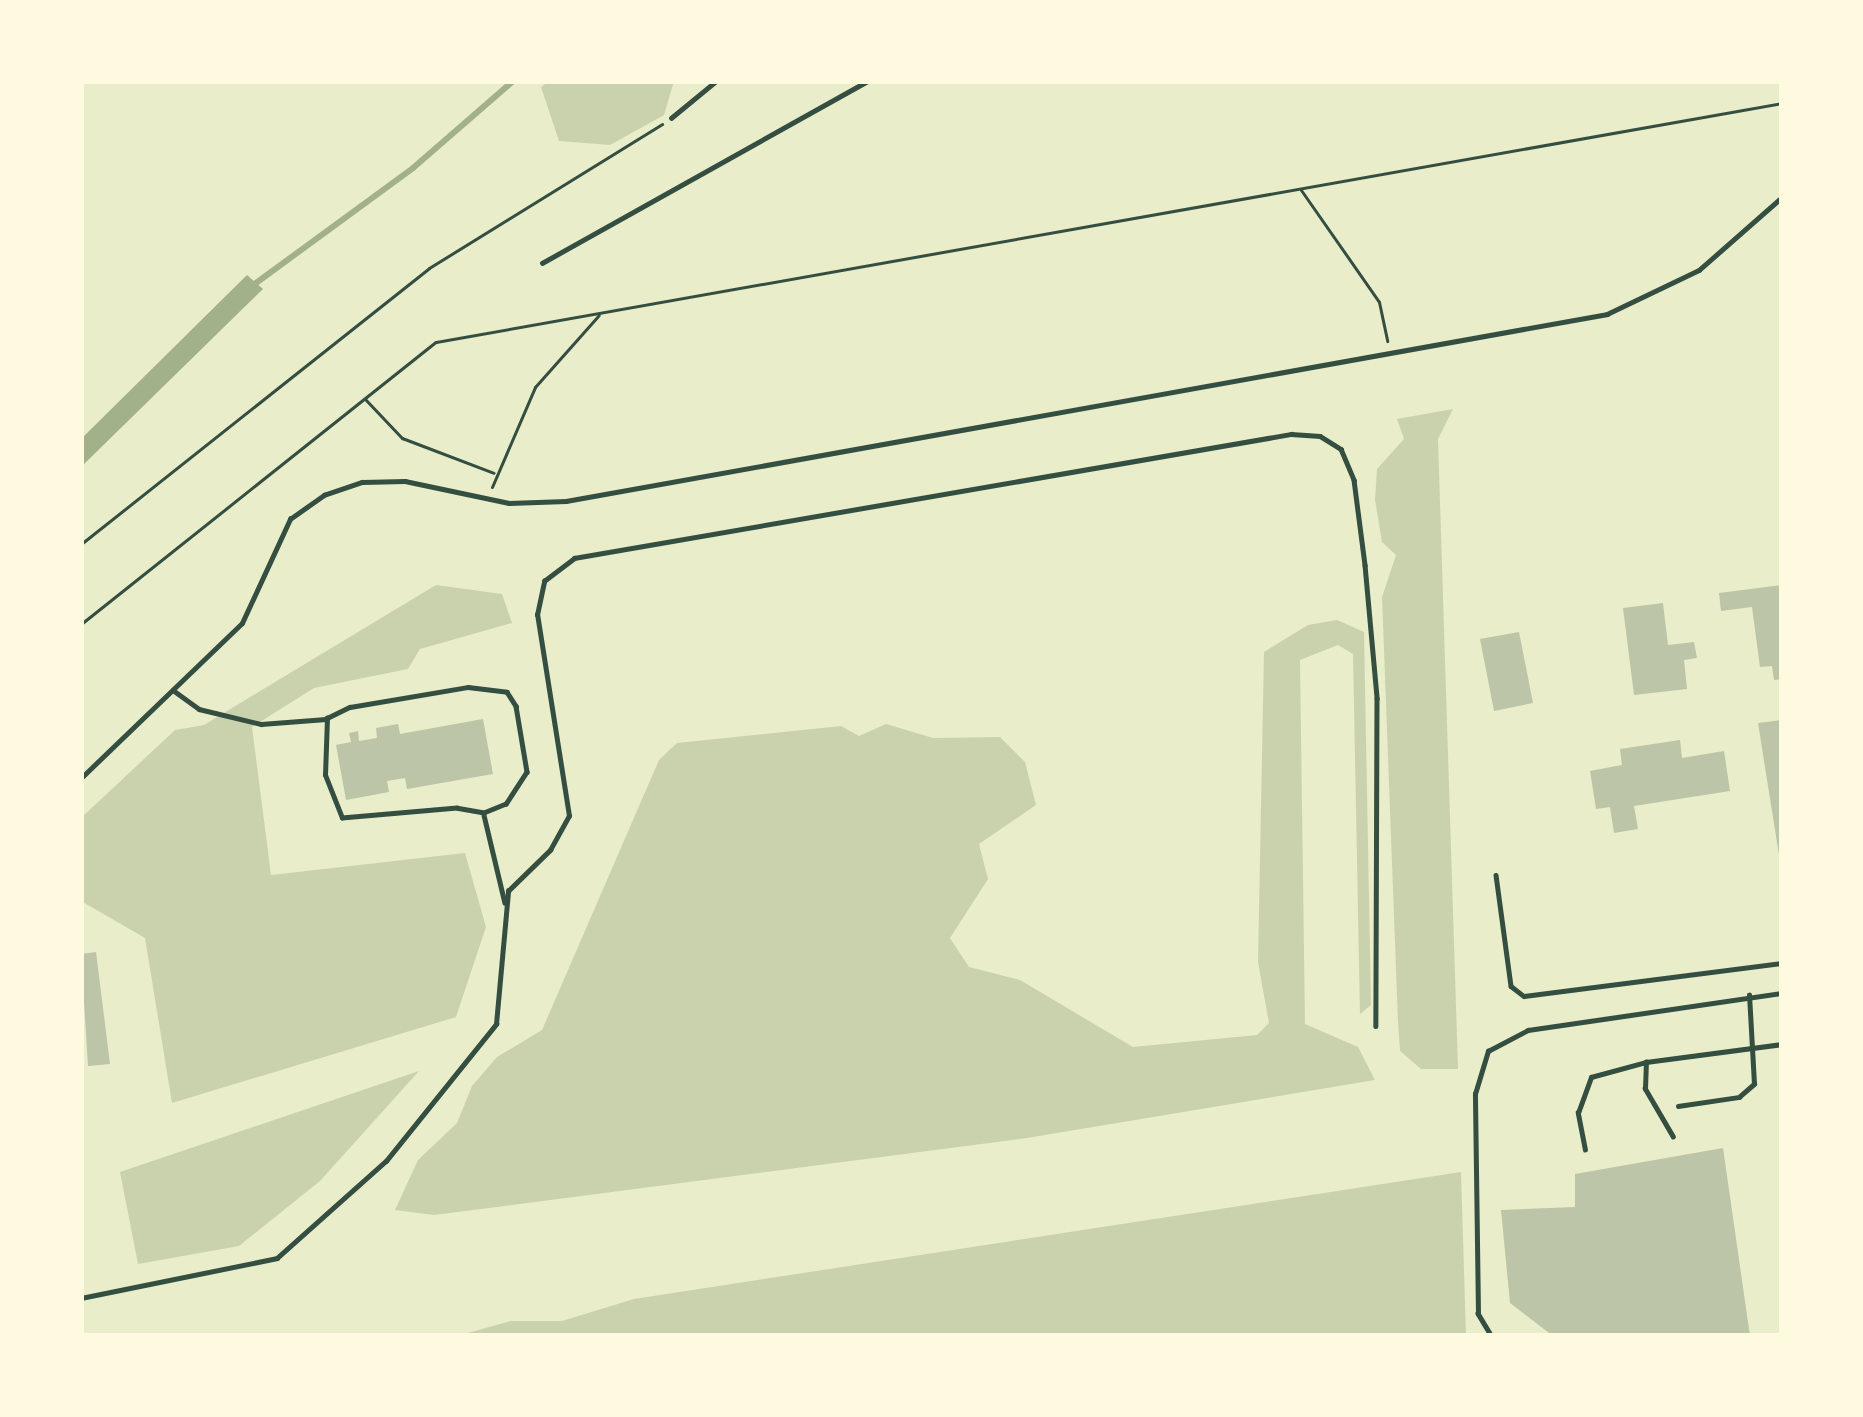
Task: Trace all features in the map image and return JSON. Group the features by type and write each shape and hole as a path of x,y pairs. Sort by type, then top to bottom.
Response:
{"lane":[{"path":"671,118 716,81"},
{"path":"542,262 868,81"},
{"path":"81,778 242,623 290,519 324,495 362,482 405,481 489,501 566,501 1607,314 1700,270 1782,197"},
{"path":"81,1298 277,1258 386,1161 496,1024 508,891 550,850 569,815 537,615 544,581 574,558 1292,434 1320,436 1341,449 1354,480 1365,565 1377,698 1376,1026"},
{"path":"172,690 200,709 261,724 327,718 350,707 468,687 507,692 527,772 506,804 484,813 458,808 343,818 325,775 327,718"},
{"path":"484,813 506,908"},
{"path":"1496,875 1516,994 1782,963"},
{"path":"1491,1336 1478,1314 1475,1094 1489,1051 1528,1030 1782,993"},
{"path":"1678,1106 1739,1097 1759,1072 1749,995"},
{"path":"1585,1150 1578,1113 1591,1077 1646,1062 1782,1044"},
{"path":"1646,1062 1645,1089 1673,1137"}],"path":[{"path":"81,623 436,342 1782,103"},
{"path":"81,544 429,268 671,118"},
{"path":"1300,189 1379,302 1387,355"},
{"path":"489,501 496,473 535,387 600,314"},
{"path":"364,398 402,438 496,473"}],"shaded area":[{"path":"549,81 674,81 664,115 610,145 559,141 541,87"},
{"path":"247,275 263,289 81,467 81,439"},
{"path":"1453,409 1438,439 1458,1069 1421,1069 1400,1051 1382,597 1396,555 1382,542 1375,500 1377,469 1404,439 1397,419"},
{"path":"436,585 502,594 512,623 420,649 408,669 314,688 252,727 271,875 465,853 486,927 456,1017 172,1103 145,938 81,901 81,818 175,730 204,725"},
{"path":"1337,620 1364,632 1371,1005 1360,1014 1353,654 1338,645 1300,660 1305,1024 1358,1047 1375,1080 1027,1138 434,1215 395,1210 418,1160 457,1123 472,1086 497,1057 542,1030 659,760 677,743 841,726 859,736 886,724 933,738 1000,737 1025,762 1036,805 979,844 988,879 950,938 969,967 1020,980 1133,1047 1257,1035 1269,1023 1258,962 1264,652 1308,625"},
{"path":"419,1071 320,1181 239,1246 138,1264 120,1172"},
{"path":"1461,1172 1466,1336 457,1336 511,1321 562,1321 634,1299"}],"building":[{"path":"1782,585 1782,679 1774,680 1772,666 1760,667 1752,607 1721,611 1719,593"},
{"path":"1663,603 1668,645 1694,642 1697,658 1684,660 1687,689 1634,695 1623,608"},
{"path":"1519,632 1533,703 1494,711 1480,639"},
{"path":"483,719 493,774 407,789 405,778 387,781 389,792 346,800 336,745 351,742 349,733 358,731 359,741 377,738 376,728 398,724 400,734"},
{"path":"1782,720 1782,855 1779,855 1758,723"},
{"path":"1680,740 1682,758 1724,751 1730,791 1634,806 1638,829 1614,833 1610,807 1596,809 1590,771 1622,765 1620,749"},
{"path":"96,952 110,1064 88,1066 81,954"},
{"path":"1723,1148 1750,1336 1553,1336 1510,1303 1501,1210 1575,1207 1575,1174"}],"waterway":[{"path":"256,283 413,168 513,81"}]}
